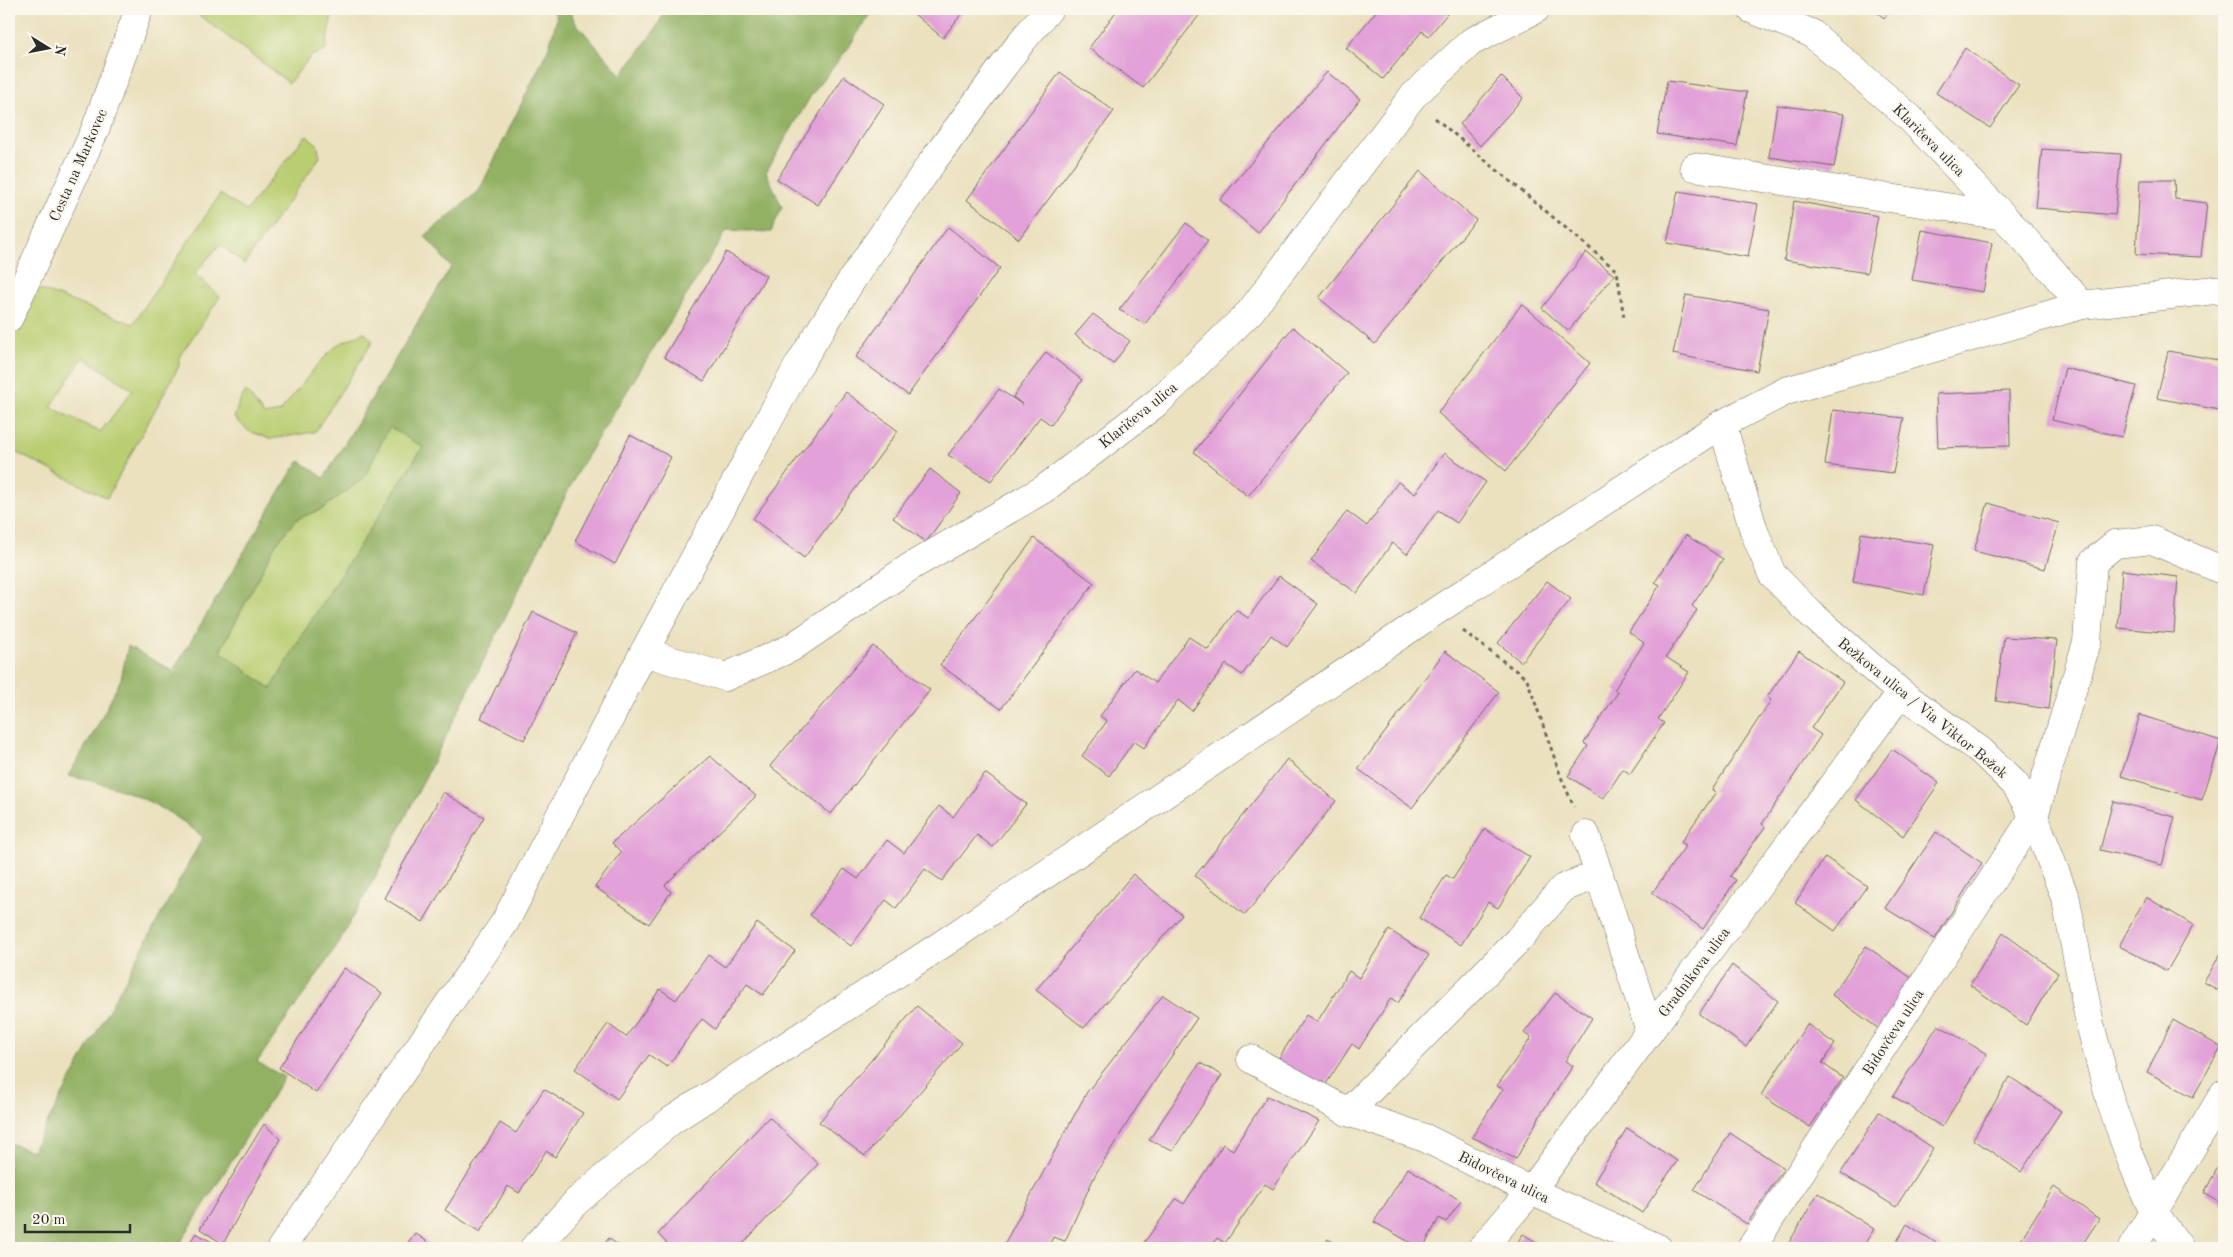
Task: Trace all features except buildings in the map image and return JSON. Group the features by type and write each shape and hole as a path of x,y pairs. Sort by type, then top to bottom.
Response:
{"street":[{"name":"Cesta na Markovec","path":"9,318 95,130 139,9"},
{"path":"281,1248 505,922 644,652 798,366 933,161 1048,9"},
{"name":"Klaričeva ulica","path":"644,652 725,677 791,648 910,567 1044,489 1160,401 1250,312 1412,98 1471,42 1536,9"},
{"name":"Klaričeva ulica","path":"1752,9 1812,33 1910,117 2003,216 2082,305"},
{"path":"1694,167 2003,216"},
{"path":"534,1248 578,1201 671,1122 949,940 1436,611 1722,424 1786,391 2082,305 2224,289"},
{"name":"Bežkova ulica / Via Viktor Bežek","path":"1722,424 1754,531 1772,574 1811,614 1901,693 1981,751 2015,784 2034,816 2066,900 2090,1024 2110,1100 2130,1157 2153,1211 2180,1248"},
{"name":"Bidovčeva ulica","path":"1751,1248 2034,816 2087,642 2093,562 2115,544 2152,540 2224,570"},
{"name":"Gradnikova ulica","path":"1482,1248 1531,1191 1901,693"},
{"path":"1586,835 1650,1031"},
{"path":"1348,1112 1518,940 1563,888 1599,874"},
{"name":"Bidovčeva ulica","path":"1251,1058 1348,1112 1425,1138 1531,1191 1658,1248"},
{"path":"2132,1248 2224,1093"}],"path":[{"path":"1412,98 1466,146 1617,271 1624,318"},
{"path":"1436,611 1527,679 1560,777 1586,835"}],"green space":[{"path":"191,9 335,9 331,19 325,51 311,56 289,83"},
{"path":"553,9 569,9 575,22 621,75 655,30 666,9 873,9 849,47 812,94 766,172 782,207 771,232 727,230 580,467 379,870 335,949 257,1062 284,1077 177,1248 9,1248 9,1143 32,1151 203,837 172,814 139,797 122,790 68,776 97,727 121,679 128,646 173,671 294,468 300,461 324,478 451,267 425,236 479,191 549,47 557,18","holes":["389,427 423,447 304,632 271,689 220,651 275,545 297,519 322,509 364,478"]},
{"path":"306,135 317,144 320,157 244,264 220,244 195,274 220,297 179,357 179,366 107,498 9,449 9,328 28,285 133,324 220,194 246,211","holes":["83,357 133,390 100,432 51,407"]},
{"path":"364,332 373,341 315,432 270,439 249,431 234,418 239,402 246,391 264,415 280,412 318,364 337,345"},
{"path":"389,427 423,447 304,632 272,689 220,652 275,545 297,519 322,509 364,478"}]}
